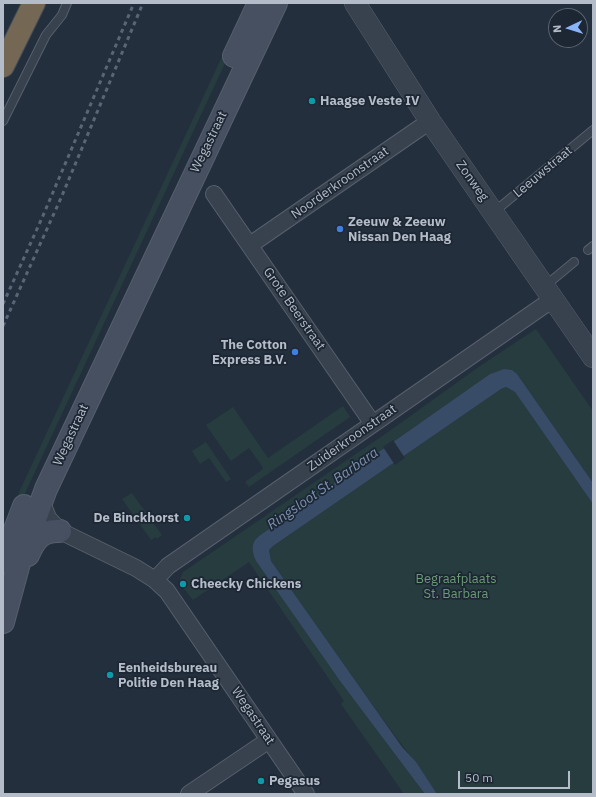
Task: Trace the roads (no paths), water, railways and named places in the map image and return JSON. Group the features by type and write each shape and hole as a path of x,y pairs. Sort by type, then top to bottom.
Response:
{"highway":[{"path":"3,66 34,3"}],"main road":[{"name":"Wegastraat","path":"34,499 259,3"},
{"name":"Wegastraat","path":"34,499 276,3"},
{"path":"3,622 11,562 34,499"},
{"path":"11,562 27,558 33,544 41,534 51,531 60,531"}],"street":[{"name":"Zonweg","path":"355,3 430,121 593,357"},
{"name":"Noorderkroonstraat","path":"250,245 430,121"},
{"name":"Grote Beerstraat","path":"214,194 373,424"},
{"name":"Zuiderkroonstraat","path":"156,580 168,566 373,424 549,293"},
{"name":"Wegastraat","path":"34,499 60,531 136,568 156,580 173,597 306,794"},
{"path":"189,794 269,740"}],"lane":[{"path":"3,121 46,35 62,16 67,3"},
{"name":"Leeuwstraat","path":"493,213 593,130"},
{"path":"549,293 574,262"}],"water":[{"path":"504,369 512,370 517,374 593,483 593,504 515,392 506,387 269,550 271,561 402,747 416,762 437,794 425,794 340,681 256,561 253,545 259,536 490,374"}],"railway":[{"path":"3,304 42,218 134,3"},
{"path":"3,326 61,198 143,3"}],"place":[{"name":"Haagse Veste IV","path":"312,101"},
{"name":"Zeeuw & Zeeuw Nissan Den Haag","path":"340,229"},
{"name":"The Cotton Express B.V.","path":"295,352"},
{"name":"De Binckhorst","path":"187,518"},
{"name":"Cheecky Chickens","path":"183,584"},
{"name":"Eenheidsbureau Politie Den Haag","path":"110,675"},
{"name":"Pegasus","path":"261,781"}],"water label":[{"name":"Ringsloot St. Barbara","path":"323,489"}],"park label":[{"name":"Begraafplaats St. Barbara","path":"456,586"}]}
